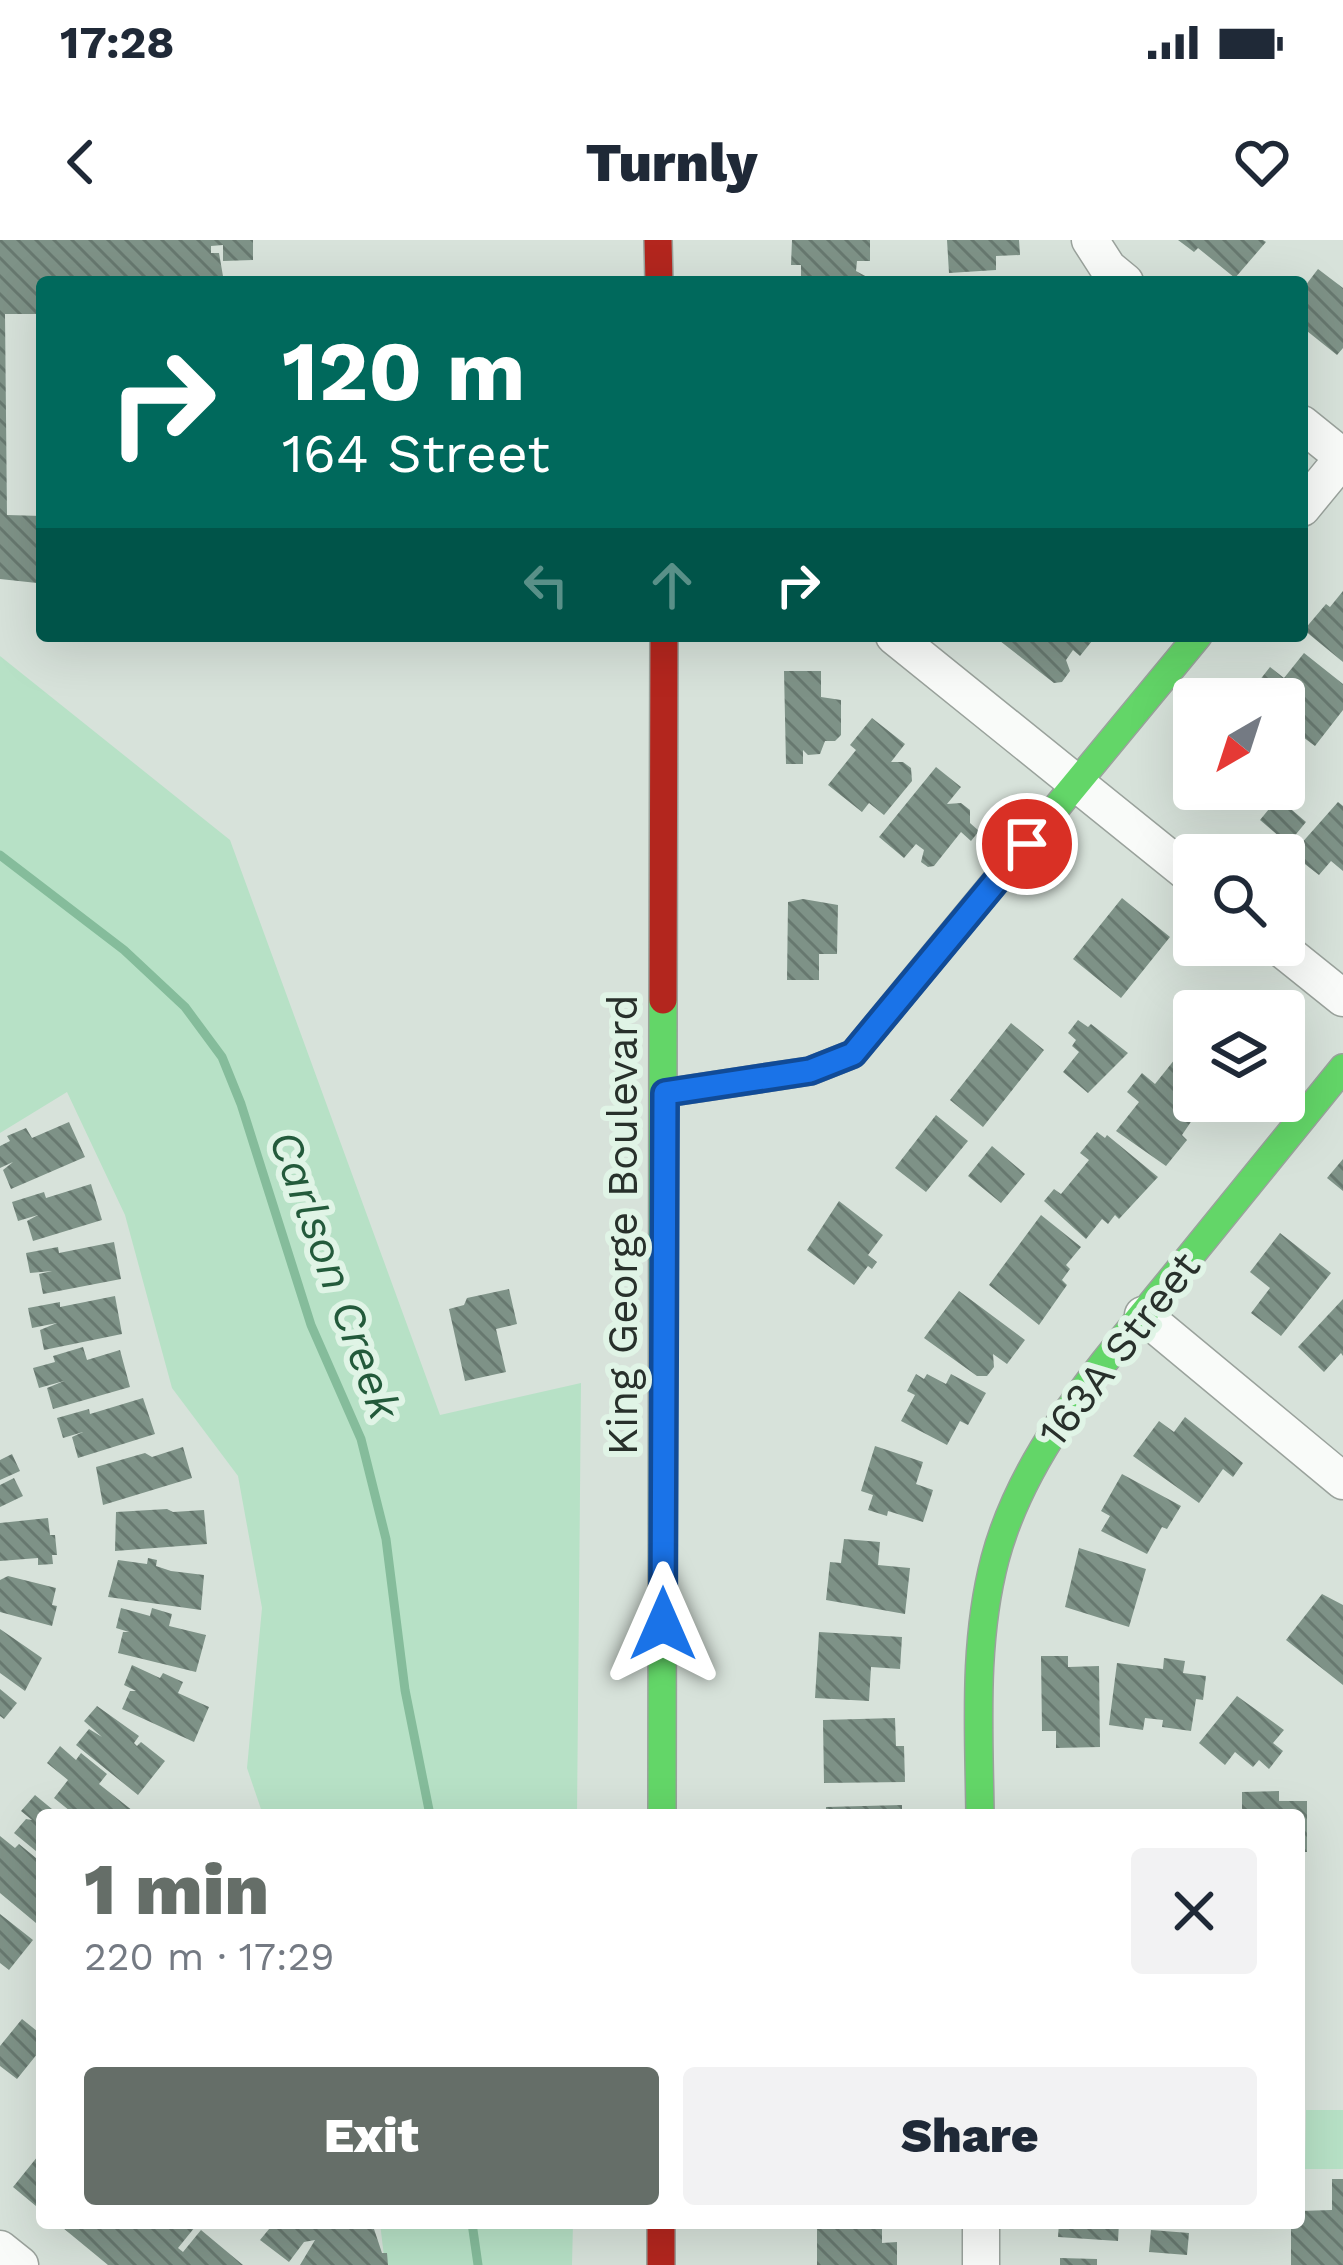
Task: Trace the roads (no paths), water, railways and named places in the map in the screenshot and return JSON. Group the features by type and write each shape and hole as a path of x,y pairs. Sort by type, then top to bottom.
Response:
{"street":[{"path":"658,240 659,276"},
{"path":"1090,240 1118,276"},
{"path":"1308,429 1343,457 1308,501"},
{"name":"King George Boulevard","path":"662,1809 664,642"},
{"path":"901,642 1173,861"},
{"path":"665,1093 810,1071 853,1054 1193,642"},
{"path":"1303,966 1343,998"},
{"name":"163A Street","path":"980,1809 979,1675 985,1603 1004,1526 1036,1456 1078,1395 1343,1068"},
{"path":"1143,1315 1343,1481"},
{"path":"661,2229 661,2265"},
{"path":"981,2229 981,2265"},
{"path":"0,2249 20,2265"}],"waterway":[{"name":"Carlson Creek","path":"0,855 124,950 185,1007 222,1057 311,1325 361,1439 386,1539 405,1690 429,1809"},
{"name":"Carlson Creek","path":"473,2229 478,2265"}]}
